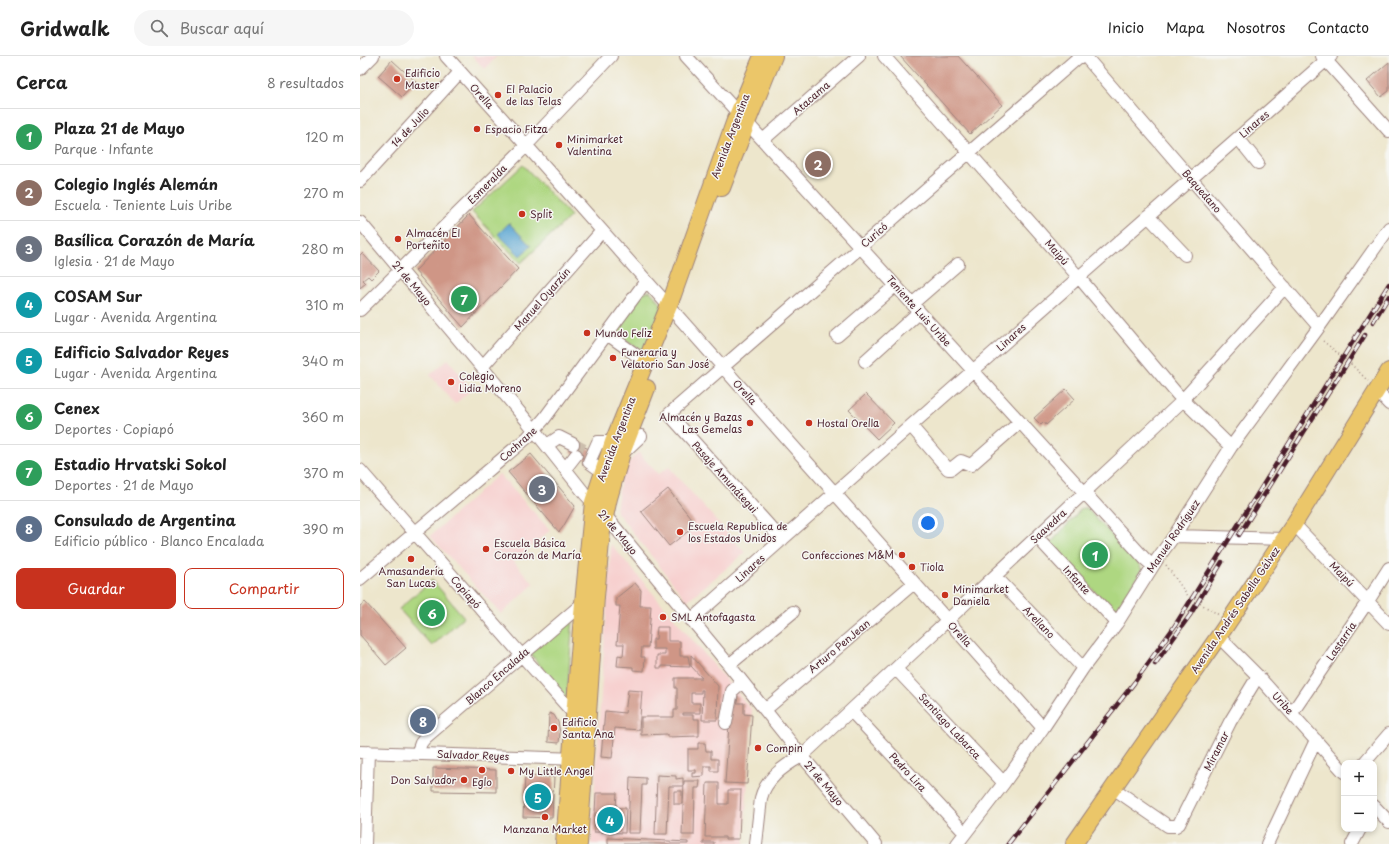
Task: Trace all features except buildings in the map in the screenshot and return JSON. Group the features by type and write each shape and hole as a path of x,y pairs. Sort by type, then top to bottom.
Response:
{"main road":[{"name":"Avenida Argentina","path":"579,844 578,759 574,714 593,502 602,472 618,447 672,310 742,118 762,56"},
{"name":"Avenida Argentina","path":"742,118 774,56"},
{"name":"Avenida Argentina","path":"564,844 578,759 602,531 618,447 646,362 672,310"},
{"name":"Avenida Andrés Sabella Gálvez","path":"1074,844 1294,524 1378,391 1389,371"}],"street":[{"path":"360,69 373,56"},
{"name":"Orella","path":"446,56 1043,728"},
{"name":"Esmeralda","path":"360,310 526,145 611,56"},
{"name":"Teniente Luis Uribe","path":"686,56 1145,559 1156,562"},
{"name":"Atacama","path":"763,140 859,56"},
{"name":"Maipú","path":"884,56 1079,277 1182,400 1231,447"},
{"name":"Curicó","path":"669,414 1080,56"},
{"name":"Baquedano","path":"1085,56 1285,287 1317,330"},
{"path":"1326,58 1389,131"},
{"name":"Linares","path":"691,620 1238,138 1326,58"},
{"name":"14 de Julio","path":"360,181 460,72"},
{"path":"1238,138 1258,163"},
{"path":"1148,216 1186,255"},
{"name":"21 de Mayo","path":"360,222 605,515 875,844"},
{"name":"Manuel Rodríguez","path":"957,844 1004,783 1083,668 1117,623 1231,447 1317,330 1389,228"},
{"name":"Manuel Oyarzún","path":"482,367 602,231"},
{"path":"865,361 958,264"},
{"name":"Cochrane","path":"360,579 522,442 534,430 544,419 646,281"},
{"path":"837,336 895,286"},
{"name":"Saavedra","path":"756,844 761,798 766,785 775,775 802,756 851,711 1182,400 1285,287"},
{"path":"607,334 646,362"},
{"path":"1378,391 1389,404"},
{"name":"Pasaje Amunátegui","path":"669,414 782,540"},
{"path":"911,426 948,469 951,469 961,461 971,465 1020,422"},
{"path":"602,472 589,462 598,442 618,447 641,436"},
{"path":"547,445 559,437 575,450 565,469"},
{"name":"Copiapó","path":"360,470 521,656 574,714"},
{"name":"Maipú","path":"1294,524 1389,624"},
{"path":"1174,536 1284,539"},
{"name":"Infante","path":"1037,537 1117,623"},
{"name":"Lastarria","path":"1292,713 1389,568"},
{"name":"Arellano","path":"995,576 1083,668"},
{"name":"Arturo PenJean","path":"765,710 914,583"},
{"name":"Blanco Encalada","path":"417,754 425,738 583,602"},
{"path":"729,665 793,612"},
{"name":"Uribe","path":"1218,636 1258,676 1341,769"},
{"name":"Santiago Labarca","path":"896,669 1004,783"},
{"name":"Miramar","path":"1113,788 1164,824 1168,826 1176,826 1182,820 1230,722 1258,676"},
{"path":"726,723 732,691 742,682"},
{"name":"Pedro Lira","path":"851,711 965,833"},
{"path":"1367,760 1389,734"},
{"path":"1267,844 1316,740"},
{"path":"364,752 365,844"},
{"name":"Salvador Reyes","path":"364,752 578,759"},
{"path":"1377,809 1389,822"},
{"path":"1352,844 1358,832"}],"path":[{"path":"1317,330 1378,391"},
{"path":"1156,562 1169,568 1188,596 1220,615"}],"shaded area":[{"path":"472,56 497,56 485,69"},
{"name":"Colegio Lidia Moreno","path":"448,359 472,389 455,404 430,375"},
{"name":"Escuela Republica de los Estados Unidos","path":"638,452 658,474 669,467 745,553 687,601 616,511 621,477 626,465"},
{"name":"Escuela Básica Corazón de María","path":"499,474 550,530 514,562 534,584 501,614 430,536"},
{"path":"611,544 752,710 744,844 591,844"}],"green space":[{"name":"Split","path":"523,165 571,216 521,263 472,212"},
{"path":"650,291 663,306 645,353 620,337 617,328 643,293"},
{"path":"1082,508 1086,508 1140,565 1142,571 1114,612 1050,544"},
{"path":"432,580 464,617 432,646 399,609"},
{"path":"573,617 567,699 530,653"}],"water":[{"path":"509,223 531,246 520,256 498,234"}],"tunnel":[{"path":"573,444 590,453"}],"railway":[{"path":"1008,844 1134,683 1174,627 1389,284"},
{"path":"1373,322 1389,296"},
{"path":"1239,535 1365,335"},
{"path":"1155,664 1190,615 1222,562"}],"place":[{"name":"Edificio Master","path":"397,79"},
{"name":"El Palacio de las Telas","path":"498,95"},
{"name":"Espacio Fitza","path":"477,129"},
{"name":"Minimarket Valentina","path":"559,145"},
{"name":"Colegio Inglés Alemán","path":"818,164"},
{"name":"Split","path":"522,214"},
{"name":"Almacén El Porteñito","path":"398,239"},
{"name":"Estadio Hrvatski Sokol","path":"464,299"},
{"name":"Mundo Feliz","path":"587,333"},
{"name":"Funeraria y Velatorio San José","path":"613,358"},
{"name":"Colegio Lidia Moreno","path":"451,382"},
{"name":"Almacén y Bazas Las Gemelas","path":"750,423"},
{"name":"Hostal Orella","path":"809,423"},
{"name":"Basílica Corazón de María","path":"542,489"},
{"name":"Escuela Republica de los Estados Unidos","path":"680,532"},
{"name":"Escuela Básica Corazón de María","path":"486,549"},
{"name":"Confecciones M&M","path":"902,555"},
{"name":"Plaza 21 de Mayo","path":"1095,555"},
{"name":"Amasandería San Lucas","path":"411,559"},
{"name":"Tiola","path":"912,567"},
{"name":"Minimarket Daniela","path":"945,595"},
{"name":"Cenex","path":"432,613"},
{"name":"SML Antofagasta","path":"663,617"},
{"name":"Consulado de Argentina","path":"423,721"},
{"name":"Edificio Santa Ana","path":"554,728"},
{"name":"Compin","path":"758,748"},
{"name":"Eglo","path":"482,770"},
{"name":"My Little Angel","path":"511,771"},
{"name":"Don Salvador","path":"464,780"},
{"name":"Edificio Salvador Reyes","path":"538,797"},
{"name":"Manzana Market","path":"545,817"},
{"name":"COSAM Sur","path":"610,820"}]}
